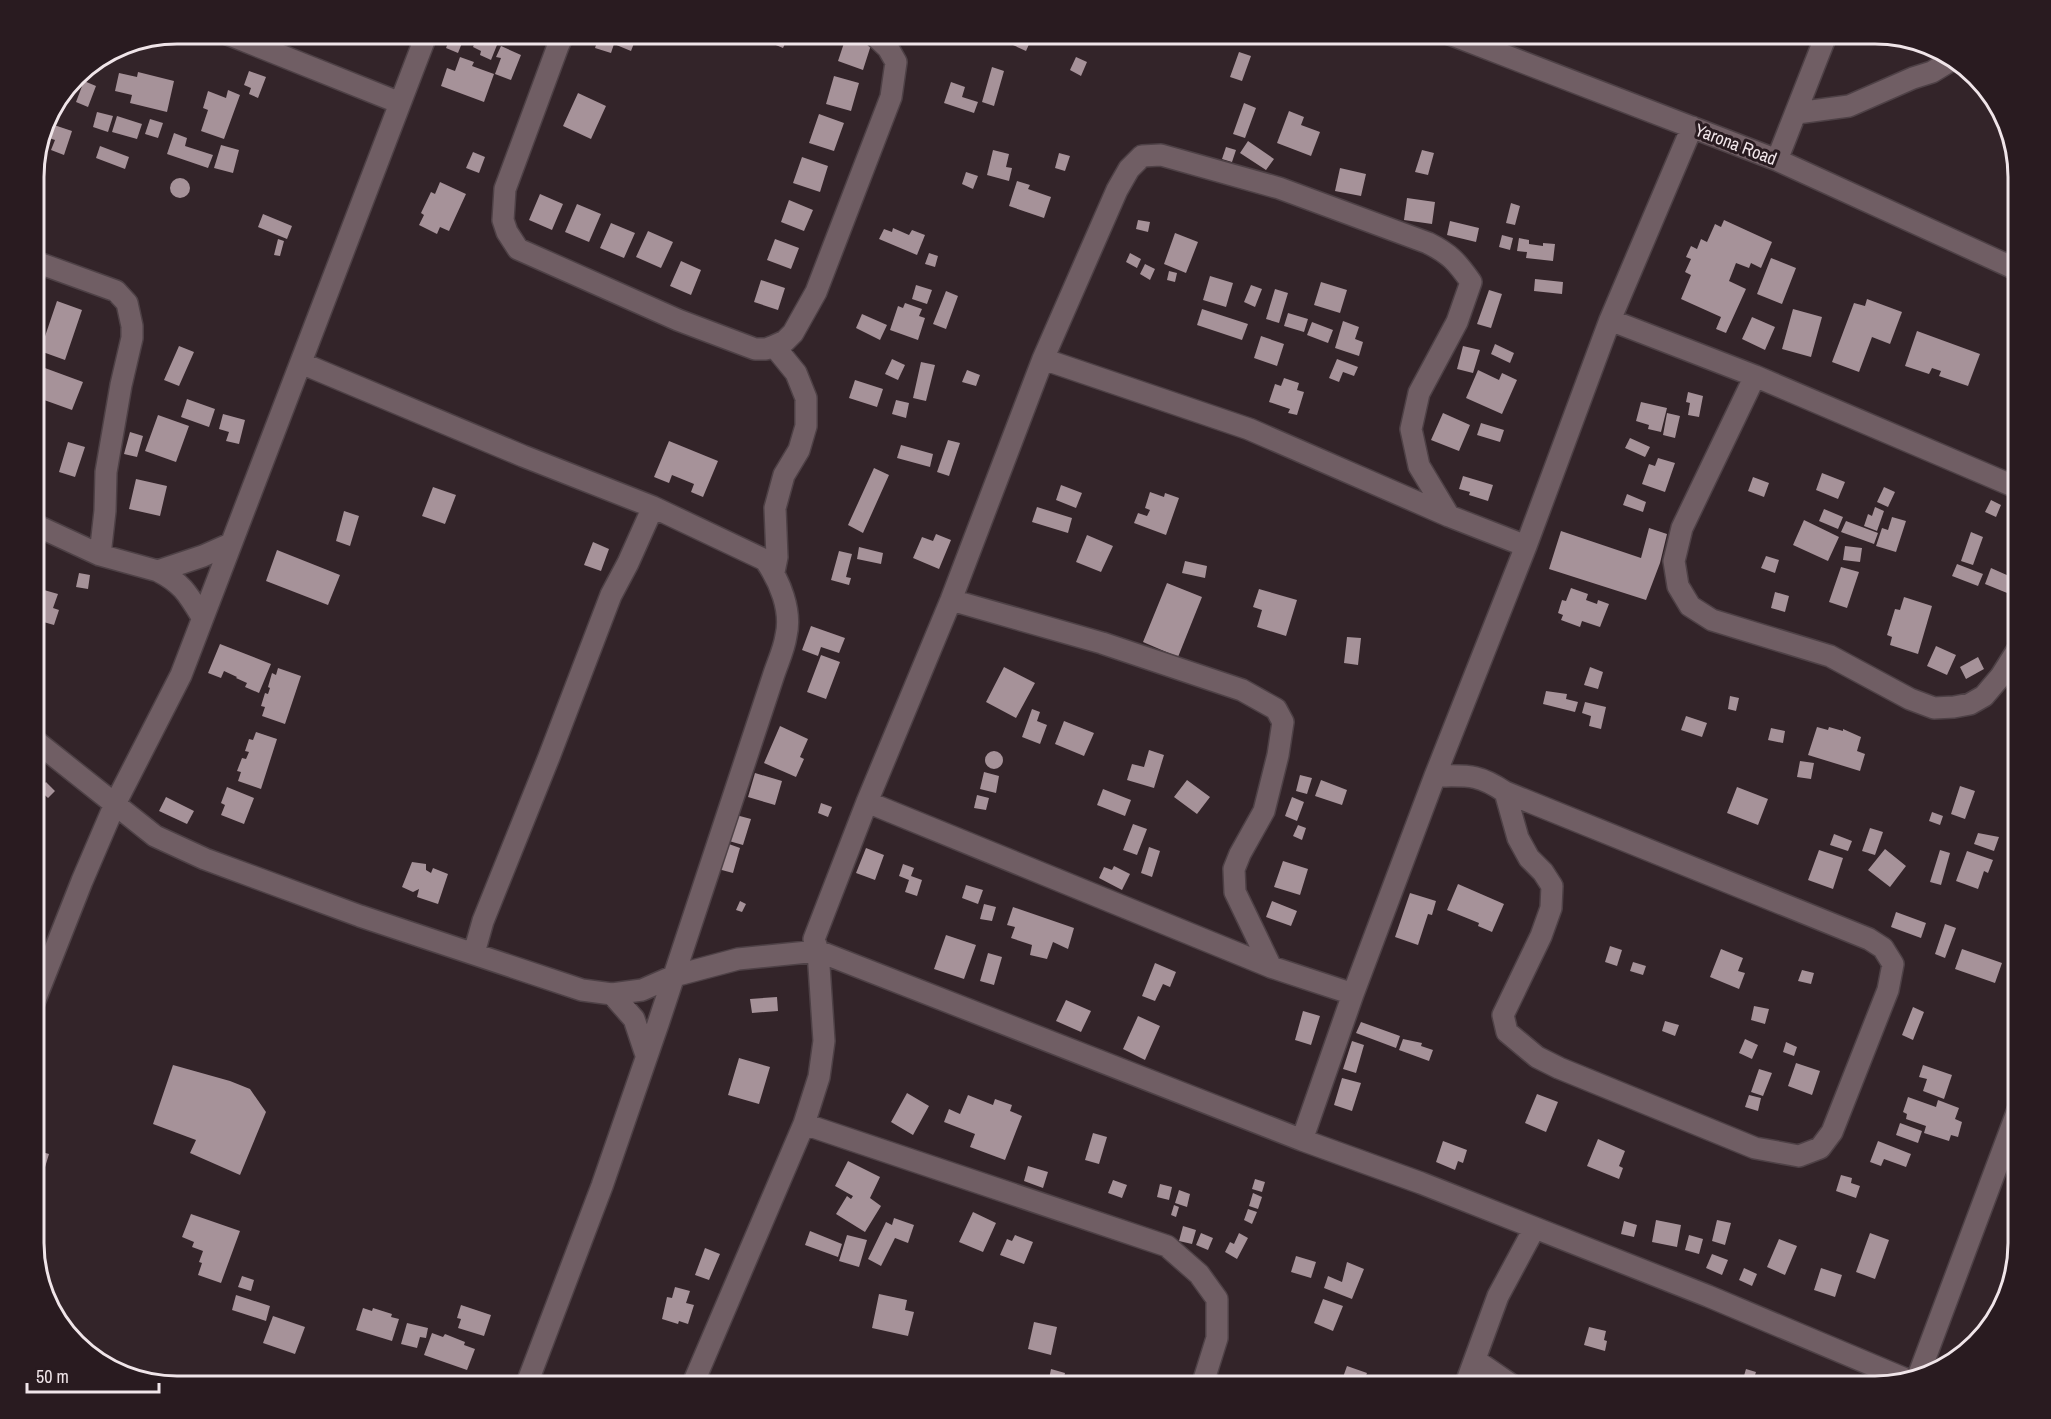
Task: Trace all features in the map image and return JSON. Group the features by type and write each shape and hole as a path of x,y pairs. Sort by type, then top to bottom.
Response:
{"street":[{"path":"279,44 400,103"},
{"path":"44,977 115,804 181,675 423,44"},
{"path":"559,44 505,189 504,220 507,232 518,249 678,320 755,349 774,346 793,333 816,292 891,97 896,62 884,44"},
{"name":"Yarona Road","path":"1476,44 1777,160 2008,265"},
{"path":"1777,160 1823,44"},
{"path":"1797,113 1849,106 1932,72 1945,64"},
{"path":"1302,1140 1353,994 1435,776 1526,546 1610,320 1692,127"},
{"path":"696,1376 804,1124 819,1077 824,1041 818,951 814,939 867,802 951,600 1043,359 1117,190 1129,169 1142,156 1161,156 1279,188 1428,243 1446,252 1458,264 1471,282 1457,322 1419,393 1411,429 1419,466 1449,516"},
{"path":"44,265 116,291 127,303 132,326 132,338 121,384 106,472 105,511 100,555"},
{"path":"1610,320 1755,376 2008,484"},
{"path":"774,346 796,373 806,398 804,434 799,450 784,475 775,508 777,556 774,572"},
{"path":"1043,359 1249,429 1449,516 1526,546"},
{"path":"301,363 512,452 653,507 765,560 774,572 784,599 788,618 787,636 602,1186 530,1376"},
{"path":"1755,376 1682,528 1674,561 1678,586 1690,606 1712,620 1830,656 1910,699 1934,708 1970,704 1984,696 2008,665"},
{"path":"474,953 487,910 554,747 611,595 653,507"},
{"path":"44,529 100,555 158,572 175,580 188,594 202,616"},
{"path":"158,572 230,544"},
{"path":"951,600 1102,643 1242,690 1276,709 1283,722 1278,755 1264,812 1234,868 1235,892 1271,967"},
{"path":"44,748 155,836 205,860 360,916 582,990 612,994 642,990 674,976 738,959 818,951 1302,1140 1421,1183 1708,1296 1893,1374"},
{"path":"1435,776 1471,776 1487,780 1505,792 1869,939 1883,948 1893,964 1888,990 1832,1132 1820,1148 1799,1156 1755,1148 1537,1058 1507,1032 1503,1015 1541,936 1551,908 1552,886 1543,872 1529,858 1518,838 1505,792"},
{"path":"867,802 1271,967 1353,994"},
{"path":"612,994 634,1019 646,1055"},
{"path":"804,1124 1167,1246 1199,1274 1217,1299 1217,1338 1205,1376"},
{"path":"1922,1366 2008,1137"},
{"path":"1469,1376 1498,1296 1534,1229"},
{"path":"1475,1360 1498,1376"}],"building":[{"path":"448,44 462,44 458,53 446,48"},
{"path":"474,44 497,45 491,60 480,55 481,51 473,47"},
{"path":"596,44 614,44 611,53 595,48"},
{"path":"614,44 634,44 631,51"},
{"path":"773,44 785,44 783,48"},
{"path":"844,44 871,45 863,70 838,61"},
{"path":"1011,44 1029,44 1026,51"},
{"path":"501,46 521,55 511,80 495,74 501,58 496,57"},
{"path":"1239,52 1251,56 1242,81 1230,77"},
{"path":"460,57 474,62 472,66 494,74 484,102 441,86 447,68 455,71"},
{"path":"1076,57 1087,62 1081,76 1070,70"},
{"path":"992,67 1004,71 994,106 982,102"},
{"path":"249,71 266,77 258,98 249,94 251,88 244,85"},
{"path":"138,72 174,81 167,112 130,103 132,95 115,91 119,73 137,77"},
{"path":"834,76 859,83 851,111 826,104"},
{"path":"85,81 96,86 88,107 76,102"},
{"path":"951,82 965,87 962,97 978,102 974,113 944,103"},
{"path":"228,90 240,95 224,139 201,131 208,110 203,108 208,91 226,98"},
{"path":"578,93 606,106 591,139 563,126"},
{"path":"1244,103 1256,108 1245,138 1233,134"},
{"path":"1289,111 1304,117 1301,125 1320,132 1311,156 1277,143"},
{"path":"97,112 113,116 108,132 93,127"},
{"path":"819,114 844,123 834,151 809,143"},
{"path":"117,116 142,124 137,139 112,132"},
{"path":"150,119 163,123 158,138 145,134"},
{"path":"54,125 72,131 64,155 51,150 55,140 49,138"},
{"path":"174,133 187,138 185,146 213,155 208,168 167,154"},
{"path":"1248,141 1274,159 1266,170 1240,153"},
{"path":"221,145 239,150 233,173 214,168"},
{"path":"100,146 129,157 125,169 96,158"},
{"path":"1226,147 1236,150 1232,162 1222,159"},
{"path":"993,150 1009,154 1006,167 1012,168 1009,181 987,175"},
{"path":"1422,150 1434,153 1428,175 1415,172"},
{"path":"473,152 485,157 479,173 466,168"},
{"path":"1059,153 1070,156 1065,171 1055,168"},
{"path":"802,157 828,166 820,192 793,183"},
{"path":"1340,168 1366,174 1361,196 1335,191"},
{"path":"966,172 978,176 973,189 962,184"},
{"path":"180,178 187,181 190,188 187,195 180,198 173,195 170,188 173,181"},
{"path":"1017,181 1030,185 1028,189 1051,197 1044,218 1009,206"},
{"path":"440,182 466,194 449,231 440,227 437,234 419,225 424,215 421,213 431,192 435,194"},
{"path":"540,194 563,204 552,230 529,220"},
{"path":"1407,198 1435,202 1432,224 1404,220"},
{"path":"789,200 813,210 804,231 781,222"},
{"path":"1511,203 1520,206 1515,225 1506,223"},
{"path":"577,204 601,214 589,242 565,232"},
{"path":"263,214 292,226 287,239 258,227"},
{"path":"1138,220 1150,222 1148,232 1136,229"},
{"path":"1724,220 1772,242 1761,268 1751,263 1749,268 1736,263 1729,281 1746,289 1726,333 1716,329 1721,317 1681,299 1691,275 1685,272 1691,259 1686,257 1691,246 1697,249 1701,239 1707,242 1715,224 1721,227"},
{"path":"1450,221 1479,228 1476,242 1447,235"},
{"path":"611,223 635,233 624,258 600,248"},
{"path":"893,228 909,235 912,230 925,235 917,255 879,239 884,229 892,232"},
{"path":"648,231 673,242 661,268 636,257"},
{"path":"1175,233 1198,242 1186,273 1164,264"},
{"path":"1502,235 1513,238 1510,250 1499,247"},
{"path":"1519,238 1529,240 1529,244 1543,246 1543,243 1555,244 1553,261 1526,258 1527,252 1517,251"},
{"path":"278,239 284,241 280,256 274,255"},
{"path":"775,239 799,248 791,269 767,260"},
{"path":"929,253 938,256 935,267 925,264"},
{"path":"1130,253 1141,259 1137,268 1126,262"},
{"path":"1771,258 1796,268 1782,304 1757,294"},
{"path":"681,261 701,270 691,295 670,286"},
{"path":"1145,264 1155,269 1150,280 1140,274"},
{"path":"1169,271 1177,273 1175,282 1167,280"},
{"path":"1210,276 1233,283 1226,307 1203,300"},
{"path":"1535,279 1563,282 1562,294 1534,291"},
{"path":"761,280 785,288 778,310 754,302"},
{"path":"1321,282 1347,290 1340,313 1314,305"},
{"path":"916,285 932,290 927,304 912,299"},
{"path":"1251,285 1262,289 1255,307 1244,302"},
{"path":"1275,289 1288,293 1279,323 1266,319"},
{"path":"1489,290 1502,294 1491,328 1477,324"},
{"path":"946,291 958,296 946,329 933,324"},
{"path":"1867,299 1902,312 1890,344 1872,337 1859,372 1832,362 1854,303 1865,306"},
{"path":"57,301 82,310 65,360 44,352 44,339"},
{"path":"905,303 922,309 919,316 925,318 918,340 890,330 898,306 903,308"},
{"path":"1202,309 1248,324 1242,340 1197,325"},
{"path":"1793,309 1822,317 1811,357 1782,349"},
{"path":"1288,313 1308,319 1304,332 1284,326"},
{"path":"862,314 887,325 880,340 856,328"},
{"path":"1752,317 1775,327 1765,350 1742,339"},
{"path":"1343,321 1359,327 1355,339 1363,342 1359,356 1335,348"},
{"path":"1312,322 1333,330 1328,343 1307,335"},
{"path":"1917,331 1980,354 1968,386 1939,376 1941,371 1932,368 1929,374 1905,366"},
{"path":"1261,336 1284,344 1277,366 1254,358"},
{"path":"1495,344 1514,353 1510,363 1491,354"},
{"path":"179,346 194,352 179,386 164,380"},
{"path":"1463,346 1480,350 1473,373 1457,369"},
{"path":"892,359 905,365 898,380 885,374"},
{"path":"1337,359 1358,367 1354,376 1343,372 1339,382 1329,378"},
{"path":"921,362 935,365 926,401 913,398"},
{"path":"44,368 83,382 72,410 44,400"},
{"path":"967,370 980,375 976,386 962,382"},
{"path":"1478,370 1499,380 1502,373 1517,380 1502,414 1466,398"},
{"path":"1284,378 1299,383 1297,390 1304,392 1297,415 1288,413 1290,409 1269,402 1275,384 1281,386"},
{"path":"855,380 883,389 877,407 849,398"},
{"path":"1688,392 1703,396 1699,417 1688,415 1690,403 1686,402"},
{"path":"187,399 215,409 209,427 181,417"},
{"path":"896,400 909,403 906,418 892,414"},
{"path":"1641,402 1667,408 1661,432 1648,429 1649,425 1636,421"},
{"path":"1443,413 1470,425 1459,451 1431,440"},
{"path":"1667,413 1680,416 1675,438 1663,435"},
{"path":"223,414 245,420 239,444 226,441 229,432 219,429"},
{"path":"158,415 189,426 176,462 145,451"},
{"path":"1481,423 1504,430 1500,442 1477,435"},
{"path":"130,432 143,436 137,457 124,454"},
{"path":"1630,438 1650,447 1645,457 1625,448"},
{"path":"948,440 960,443 949,476 937,472"},
{"path":"669,441 718,461 703,497 691,492 694,484 672,475 669,483 654,477"},
{"path":"68,442 85,447 75,477 59,472"},
{"path":"901,445 933,454 930,467 897,458"},
{"path":"1658,458 1675,463 1665,492 1642,484 1649,464 1655,466"},
{"path":"874,468 889,475 863,533 848,525"},
{"path":"1822,473 1845,482 1838,499 1816,490"},
{"path":"1463,476 1493,485 1488,501 1459,489"},
{"path":"1753,477 1769,483 1764,497 1748,491"},
{"path":"136,479 167,486 160,516 129,509"},
{"path":"1061,485 1082,493 1076,508 1056,500"},
{"path":"433,487 456,495 445,524 422,516"},
{"path":"1884,487 1895,492 1888,507 1877,502"},
{"path":"1150,492 1164,497 1165,493 1179,498 1166,535 1134,523 1138,513 1147,516 1150,510 1145,508"},
{"path":"1627,494 1646,502 1643,512 1623,505"},
{"path":"1991,500 2001,505 1996,517 1985,512"},
{"path":"1037,507 1072,518 1068,533 1032,522"},
{"path":"1875,507 1884,511 1877,531 1864,526 1868,514 1872,516"},
{"path":"1824,509 1843,517 1838,529 1819,521"},
{"path":"344,511 359,516 350,546 336,541"},
{"path":"1892,517 1906,521 1896,552 1876,546 1882,528 1888,530"},
{"path":"1804,520 1839,537 1828,561 1793,545"},
{"path":"1846,521 1878,533 1874,544 1841,532"},
{"path":"1649,528 1667,534 1660,563 1646,600 1549,569 1561,531 1641,558"},
{"path":"1971,532 1983,537 1973,565 1961,561"},
{"path":"936,534 951,540 939,569 913,558 922,537 933,541"},
{"path":"1087,535 1113,546 1101,572 1076,562"},
{"path":"593,542 609,549 601,571 584,565"},
{"path":"1845,546 1862,548 1860,562 1843,560"},
{"path":"859,547 883,553 881,564 857,559"},
{"path":"277,550 340,575 328,605 266,581"},
{"path":"839,551 852,554 846,577 851,578 849,585 831,580"},
{"path":"1766,556 1779,560 1775,573 1761,568"},
{"path":"1185,561 1207,566 1205,578 1182,573"},
{"path":"1957,564 1983,574 1978,586 1952,576"},
{"path":"1841,567 1859,572 1847,608 1829,602"},
{"path":"1991,568 2008,576 2008,593 1985,584"},
{"path":"79,573 90,575 88,589 76,587"},
{"path":"1167,583 1202,597 1178,657 1143,642"},
{"path":"1571,588 1588,594 1586,600 1597,604 1598,600 1609,604 1600,627 1582,621 1580,627 1561,620 1563,615 1558,613 1562,600 1566,601"},
{"path":"1259,589 1297,600 1286,636 1257,627 1262,610 1253,607"},
{"path":"44,590 58,594 53,608 59,610 54,625 44,622"},
{"path":"1775,592 1789,596 1785,612 1771,608"},
{"path":"1904,597 1932,606 1918,654 1890,645 1892,637 1887,635 1895,609 1900,610"},
{"path":"811,626 845,638 839,653 821,647 818,656 802,650"},
{"path":"1347,637 1361,638 1358,665 1344,663"},
{"path":"220,644 271,664 259,693 245,687 247,683 224,671 221,678 208,673"},
{"path":"1936,646 1956,655 1947,675 1927,666"},
{"path":"821,655 840,662 826,699 807,692"},
{"path":"1978,657 1984,669 1966,679 1960,667"},
{"path":"1004,667 1035,683 1016,718 986,702"},
{"path":"1590,667 1603,672 1598,689 1584,685"},
{"path":"278,668 301,676 285,724 262,716 265,707 261,706 265,693 268,694 272,673 276,675"},
{"path":"1546,691 1567,694 1566,699 1578,702 1575,712 1543,704"},
{"path":"1730,696 1739,698 1736,711 1728,709"},
{"path":"1585,702 1606,707 1601,729 1589,726 1591,716 1582,713"},
{"path":"1032,709 1040,712 1037,721 1047,725 1040,744 1022,737"},
{"path":"1686,716 1707,723 1702,737 1681,730"},
{"path":"1064,721 1094,733 1084,756 1055,744"},
{"path":"780,726 808,739 800,757 804,759 796,777 764,763"},
{"path":"1817,727 1828,730 1829,727 1843,731 1843,729 1861,737 1857,751 1865,754 1860,771 1808,755"},
{"path":"1771,728 1785,731 1783,743 1768,740"},
{"path":"256,732 277,739 261,789 238,781 241,772 237,771 242,758 246,759 249,752 245,751 249,739 253,740"},
{"path":"1149,750 1164,755 1154,788 1127,780 1132,764 1144,767"},
{"path":"994,751 1000,754 1003,760 1000,766 994,769 988,766 985,760 988,754"},
{"path":"1800,761 1814,763 1811,779 1797,777"},
{"path":"984,772 999,776 996,793 980,789"},
{"path":"755,773 782,781 775,805 748,797"},
{"path":"1300,775 1312,778 1307,794 1296,791"},
{"path":"1187,780 1210,797 1197,814 1174,797"},
{"path":"1321,780 1347,790 1342,805 1315,796"},
{"path":"46,782 55,791 48,798 44,794"},
{"path":"1960,786 1975,791 1965,819 1951,814"},
{"path":"227,787 254,798 244,824 221,815 225,805 221,803"},
{"path":"1737,787 1768,799 1758,825 1727,813"},
{"path":"1103,789 1131,800 1125,816 1097,805"},
{"path":"977,795 989,798 986,810 974,808"},
{"path":"166,797 194,811 187,824 159,811"},
{"path":"1292,797 1304,802 1297,821 1285,816"},
{"path":"821,803 832,807 828,817 818,813"},
{"path":"1932,812 1943,816 1940,825 1929,821"},
{"path":"736,815 751,819 743,845 729,841"},
{"path":"1133,824 1147,829 1137,855 1123,850"},
{"path":"1298,825 1306,828 1302,840 1293,836"},
{"path":"1870,828 1883,832 1875,855 1862,851"},
{"path":"1978,833 1999,837 1994,851 1974,844"},
{"path":"1834,834 1852,841 1848,851 1830,845"},
{"path":"726,843 740,848 733,873 718,869"},
{"path":"1149,847 1160,851 1152,877 1141,873"},
{"path":"866,848 884,855 875,880 856,873"},
{"path":"1885,849 1906,866 1890,887 1868,870"},
{"path":"1819,850 1843,858 1833,889 1808,880"},
{"path":"1940,850 1950,853 1941,885 1930,882"},
{"path":"1967,851 1993,860 1988,873 1984,871 1978,889 1956,881"},
{"path":"1283,861 1308,869 1300,895 1274,887"},
{"path":"412,862 426,864 426,870 431,873 433,868 448,874 438,904 417,897 419,889 413,892 402,887"},
{"path":"903,864 914,868 911,876 922,880 917,896 905,892 909,880 899,876"},
{"path":"1114,866 1130,874 1122,890 1099,878 1104,867 1112,870"},
{"path":"1458,884 1504,904 1492,932 1478,926 1479,923 1447,910"},
{"path":"966,885 983,890 978,904 962,898"},
{"path":"1410,893 1436,901 1432,915 1428,914 1418,945 1395,937"},
{"path":"740,901 746,904 742,912 736,910"},
{"path":"1272,901 1297,911 1291,926 1266,917"},
{"path":"984,904 996,907 992,921 980,919"},
{"path":"1013,907 1074,928 1068,949 1053,942 1047,959 1030,955 1032,945 1011,938 1015,927 1007,925"},
{"path":"1896,912 1926,923 1921,938 1891,927"},
{"path":"1945,924 1956,928 1945,958 1935,954"},
{"path":"946,935 976,945 964,979 934,969"},
{"path":"1610,946 1622,950 1617,966 1605,962"},
{"path":"1721,949 1743,958 1738,971 1745,973 1739,989 1710,977"},
{"path":"1962,949 2002,963 1995,983 1955,969"},
{"path":"988,953 1002,957 994,985 980,981"},
{"path":"1633,962 1646,966 1643,975 1630,971"},
{"path":"1155,963 1176,972 1170,987 1163,984 1155,1001 1142,996"},
{"path":"1802,970 1814,973 1811,984 1798,981"},
{"path":"777,997 778,1011 752,1013 750,999"},
{"path":"1066,1000 1091,1011 1081,1032 1056,1021"},
{"path":"1754,1006 1769,1009 1765,1024 1751,1020"},
{"path":"1913,1007 1924,1012 1913,1040 1902,1035"},
{"path":"1303,1011 1320,1016 1311,1045 1295,1040"},
{"path":"1138,1016 1160,1026 1145,1060 1123,1049"},
{"path":"1665,1021 1679,1025 1675,1036 1662,1031"},
{"path":"1361,1022 1400,1036 1396,1048 1356,1033"},
{"path":"1403,1039 1422,1043 1421,1046 1433,1050 1429,1061 1399,1050"},
{"path":"1745,1039 1758,1045 1752,1059 1739,1053"},
{"path":"1352,1041 1364,1045 1356,1073 1343,1069"},
{"path":"1786,1042 1797,1047 1794,1056 1783,1052"},
{"path":"739,1058 770,1067 759,1104 728,1095"},
{"path":"1796,1063 1820,1071 1812,1095 1788,1086"},
{"path":"173,1065 250,1089 266,1112 240,1175 190,1153 196,1140 153,1124"},
{"path":"1923,1065 1952,1075 1944,1099 1923,1091 1927,1079 1919,1077"},
{"path":"1759,1069 1772,1073 1763,1096 1751,1092"},
{"path":"1342,1078 1361,1083 1352,1111 1334,1105"},
{"path":"907,1093 929,1106 913,1135 891,1122"},
{"path":"1537,1094 1558,1102 1546,1132 1525,1123"},
{"path":"968,1095 993,1105 995,1099 1012,1105 1010,1111 1022,1116 1005,1160 970,1147 975,1134 944,1122 949,1109 960,1114"},
{"path":"1749,1095 1761,1098 1758,1111 1745,1107"},
{"path":"1908,1097 1936,1107 1938,1100 1959,1108 1955,1119 1962,1122 1958,1137 1951,1135 1949,1141 1924,1133 1926,1126 1906,1119 1907,1114 1903,1112"},
{"path":"1900,1123 1922,1131 1918,1143 1896,1135"},
{"path":"1093,1133 1107,1137 1099,1164 1085,1160"},
{"path":"1598,1139 1625,1151 1619,1166 1623,1168 1619,1179 1587,1166"},
{"path":"1443,1141 1467,1150 1463,1163 1458,1161 1455,1170 1436,1162"},
{"path":"1878,1141 1911,1154 1906,1167 1884,1159 1881,1166 1870,1162"},
{"path":"44,1153 49,1154 44,1170"},
{"path":"848,1161 880,1177 870,1198 881,1206 865,1232 836,1214 847,1196 851,1199 853,1196 835,1186"},
{"path":"1028,1166 1048,1172 1043,1188 1024,1181"},
{"path":"1841,1175 1852,1178 1851,1183 1860,1186 1856,1198 1836,1191"},
{"path":"1255,1179 1265,1182 1262,1192 1252,1189"},
{"path":"1113,1180 1127,1185 1122,1198 1108,1193"},
{"path":"1160,1184 1172,1187 1169,1200 1157,1197"},
{"path":"1179,1190 1190,1194 1187,1207 1175,1203"},
{"path":"1253,1193 1262,1197 1258,1209 1249,1206"},
{"path":"1174,1205 1179,1207 1176,1217 1171,1215"},
{"path":"1248,1209 1257,1212 1252,1224 1244,1220"},
{"path":"973,1212 996,1223 983,1252 959,1242"},
{"path":"191,1214 240,1231 221,1283 198,1275 203,1251 192,1247 194,1242 182,1237"},
{"path":"894,1218 914,1225 908,1243 895,1238 881,1266 868,1259 886,1222 892,1225"},
{"path":"1656,1220 1681,1225 1677,1247 1652,1242"},
{"path":"1717,1220 1731,1223 1725,1245 1712,1241"},
{"path":"1624,1221 1637,1225 1634,1237 1621,1234"},
{"path":"1183,1226 1196,1230 1192,1244 1179,1241"},
{"path":"810,1231 842,1244 838,1257 805,1245"},
{"path":"1201,1233 1213,1238 1208,1250 1196,1245"},
{"path":"1239,1233 1248,1238 1237,1259 1225,1252 1230,1242 1234,1244"},
{"path":"1870,1233 1889,1240 1875,1279 1856,1272"},
{"path":"847,1235 867,1240 859,1267 839,1261"},
{"path":"1015,1235 1033,1242 1024,1264 1000,1255 1007,1239 1012,1241"},
{"path":"1689,1235 1703,1239 1699,1254 1685,1250"},
{"path":"1779,1239 1797,1246 1785,1275 1767,1267"},
{"path":"705,1248 720,1254 709,1280 695,1275"},
{"path":"1712,1254 1728,1260 1722,1275 1706,1268"},
{"path":"1296,1256 1316,1262 1311,1278 1291,1272"},
{"path":"1347,1262 1364,1269 1352,1299 1324,1288 1328,1276 1342,1282"},
{"path":"1744,1268 1757,1274 1752,1286 1739,1280"},
{"path":"1821,1268 1842,1275 1835,1297 1814,1290"},
{"path":"242,1276 254,1280 251,1291 238,1287"},
{"path":"675,1287 690,1291 686,1303 694,1305 688,1324 679,1321 678,1324 662,1319 667,1297 672,1298"},
{"path":"879,1294 907,1300 905,1310 914,1312 908,1336 872,1328"},
{"path":"236,1295 270,1306 266,1321 232,1310"},
{"path":"1323,1299 1343,1306 1333,1331 1314,1323"},
{"path":"461,1305 491,1315 484,1336 458,1328 461,1319 457,1318"},
{"path":"363,1308 372,1311 373,1308 392,1314 391,1317 399,1319 392,1341 356,1330"},
{"path":"273,1316 305,1327 295,1354 263,1343"},
{"path":"1034,1322 1057,1327 1051,1355 1028,1349"},
{"path":"407,1323 428,1328 426,1338 420,1337 417,1348 401,1344"},
{"path":"1589,1327 1606,1331 1605,1351 1584,1345"},
{"path":"432,1333 443,1337 445,1334 475,1349 467,1370 424,1355"},
{"path":"1347,1366 1367,1373 1366,1376 1343,1376"},
{"path":"1051,1369 1065,1373 1064,1376 1050,1376"},
{"path":"1746,1369 1756,1372 1755,1376 1744,1376"}]}
